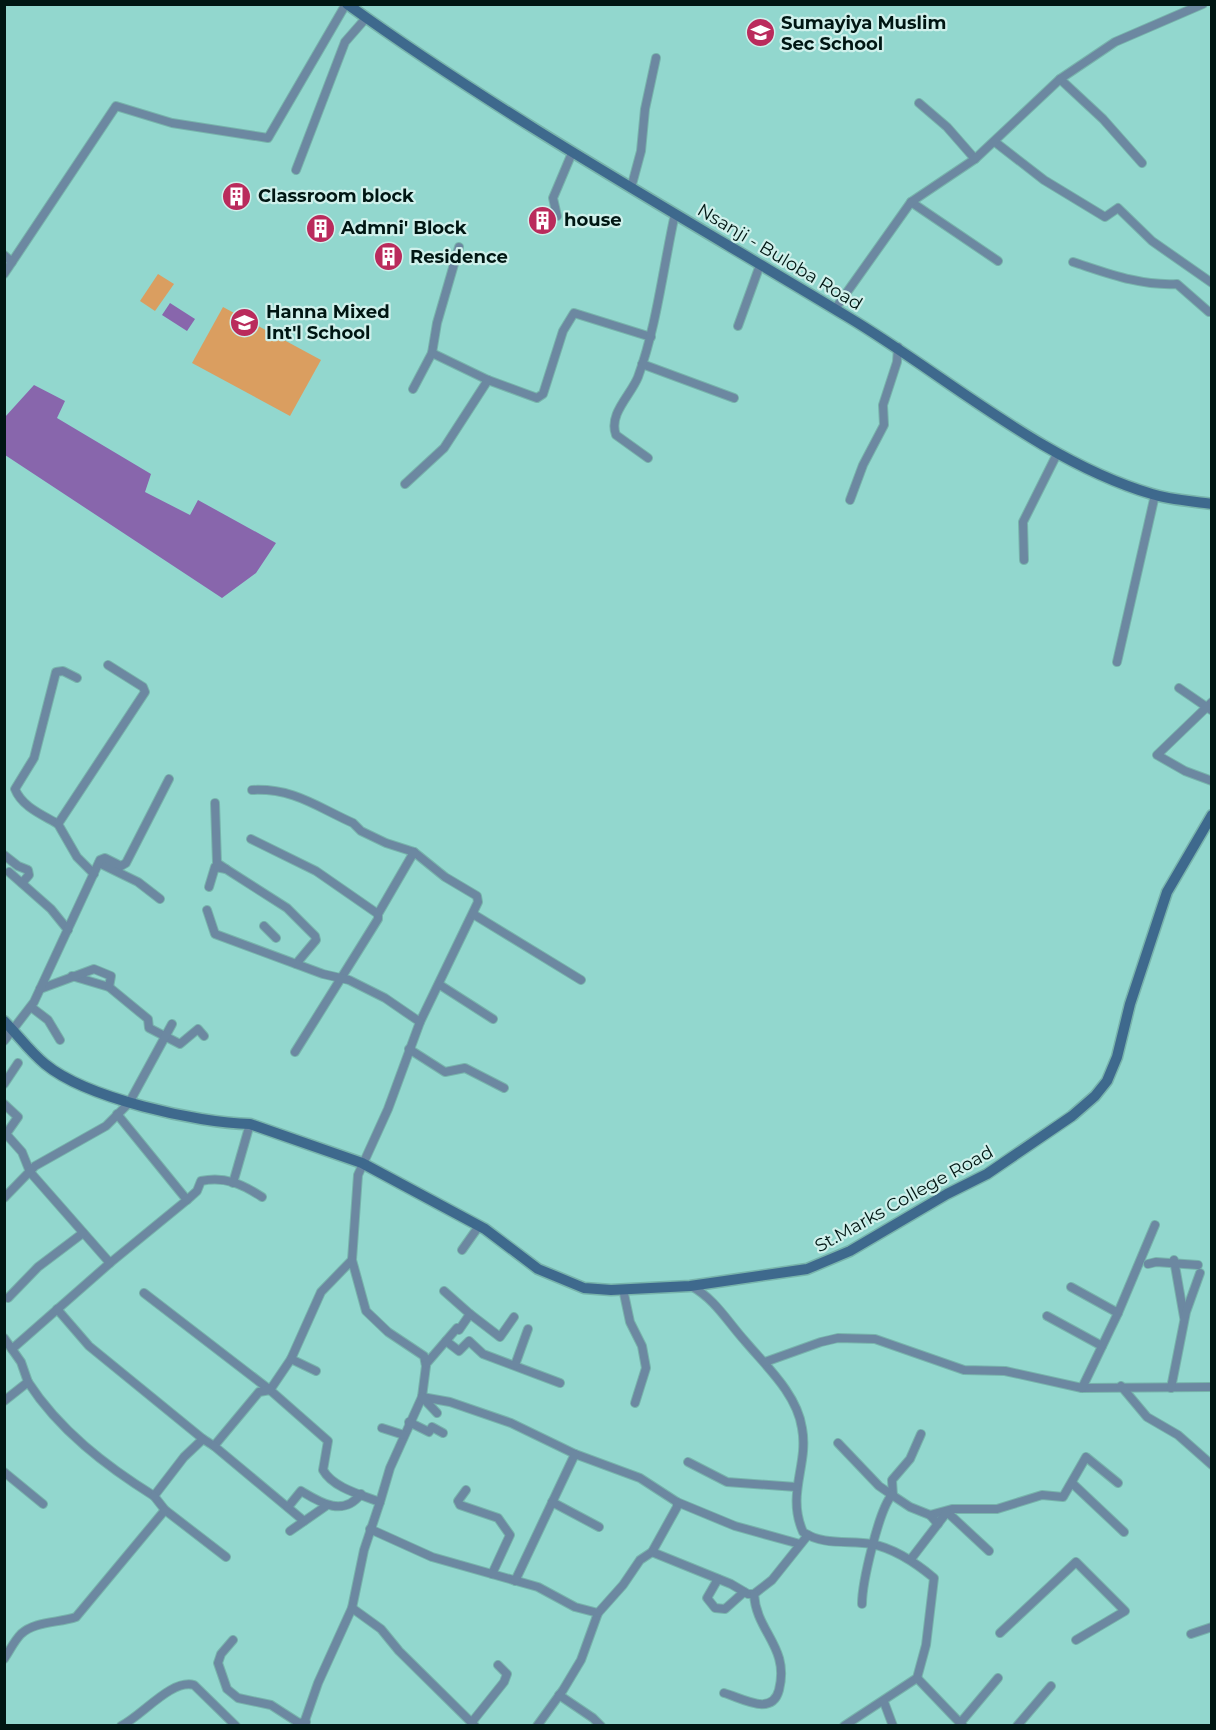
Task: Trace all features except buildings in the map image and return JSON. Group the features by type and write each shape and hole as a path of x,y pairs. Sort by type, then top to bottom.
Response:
{"main road":[{"name":"Nsanji - Buloba Road","path":"346,4 363,12 485,99 898,347 1057,454 1091,471 1155,495 1212,504"},
{"name":"St.Marks College Road","path":"8,1025 45,1064 64,1077 129,1103 230,1124 250,1124 362,1163 479,1226 538,1269 584,1288 690,1286 807,1269 830,1261 987,1174 1072,1116 1095,1096 1107,1081 1117,1058 1133,994 1167,892 1212,815"}],"street":[{"path":"4,274 116,106 172,123 268,138 346,4"},
{"path":"835,309 911,202 975,159 1060,79 1115,42 1203,4"},
{"path":"296,170 345,42 363,12"},
{"path":"631,188 641,151 643,118 656,58"},
{"path":"1060,79 1103,119 1142,163"},
{"path":"919,103 947,127 975,159"},
{"path":"995,142 1044,180 1105,217 1118,208 1152,241 1212,283"},
{"path":"557,216 553,198 572,153"},
{"path":"911,202 998,261"},
{"path":"648,458 623,441 613,428 619,410 634,386 651,337 675,214"},
{"path":"413,389 432,353 437,323 459,247"},
{"path":"4,255 12,262"},
{"path":"1073,262 1144,283 1177,284 1209,312 1212,311"},
{"path":"738,326 760,265"},
{"path":"432,353 488,380 534,398 540,397 567,322 574,313 651,337"},
{"path":"850,500 863,465 884,425 883,405 897,362 898,347"},
{"path":"642,364 734,398"},
{"path":"405,484 444,448 488,380"},
{"path":"1024,560 1023,522 1057,454"},
{"path":"1117,662 1155,495"},
{"path":"58,824 145,692 143,687 108,664"},
{"path":"77,678 63,671 56,672 34,758 15,789 18,796 28,806 58,824 76,857 94,874"},
{"path":"1179,688 1210,706 1157,755 1185,771 1212,781"},
{"path":"4,1041 8,1025 31,1007 99,864 105,858 121,866 126,863 169,779"},
{"path":"233,1640 221,1654 218,1663 221,1678 227,1689 238,1698 264,1702 304,1724 318,1683 352,1608 370,1529 409,1422 422,1397 426,1364 424,1356 388,1332 366,1311 352,1260 358,1175 388,1109 420,1022 440,985 478,902 477,896 445,877 414,852 361,831 353,823 288,792 273,789 252,790"},
{"path":"215,803 217,863 287,908 315,936 316,940 296,964"},
{"path":"251,839 316,871 378,914"},
{"path":"295,1052 378,919 378,914 414,852"},
{"path":"4,855 18,866 28,870 29,875 22,883"},
{"path":"99,864 138,882 160,899"},
{"path":"209,886 215,867 226,869"},
{"path":"9,872 51,909 68,930"},
{"path":"207,910 215,934 296,964 349,980 385,998 420,1022"},
{"path":"473,914 581,980"},
{"path":"264,926 276,938"},
{"path":"40,989 94,969 111,976 109,987"},
{"path":"72,976 109,987 148,1019 149,1029 164,1038 180,1044 198,1029 204,1036"},
{"path":"440,985 493,1019"},
{"path":"31,1007 48,1020 60,1040"},
{"path":"4,1198 46,1159 95,1133 129,1103 172,1024"},
{"path":"409,1049 446,1072 465,1068 504,1088"},
{"path":"4,1084 18,1063"},
{"path":"4,1104 18,1117 6,1134 22,1152 30,1172 110,1263"},
{"path":"117,1114 188,1200"},
{"path":"233,1182 250,1124"},
{"path":"12,1349 110,1263 188,1200 197,1191 201,1181 233,1182 262,1197"},
{"path":"1082,1388 1118,1313 1155,1225"},
{"path":"462,1250 479,1226"},
{"path":"8,1298 38,1267 83,1233"},
{"path":"214,1446 259,1392 270,1390 291,1359 321,1292 352,1260"},
{"path":"1148,1264 1156,1262 1169,1265 1175,1262 1199,1269 1171,1388"},
{"path":"1175,1262 1185,1321"},
{"path":"690,1286 714,1302 765,1362 794,1406 802,1427 803,1447 795,1505 799,1521 808,1535 821,1539 873,1544 911,1559 934,1578 926,1645 917,1678 844,1725"},
{"path":"1071,1287 1118,1313"},
{"path":"623,1289 630,1322 642,1346 646,1368 635,1403"},
{"path":"444,1291 500,1337 514,1317"},
{"path":"144,1293 270,1390 328,1442 323,1470 328,1477 380,1502"},
{"path":"57,1309 98,1354 304,1521"},
{"path":"426,1364 457,1328 459,1330 470,1314"},
{"path":"1047,1317 1102,1346"},
{"path":"515,1365 528,1329"},
{"path":"4,1338 28,1382 59,1423 132,1483 154,1496 165,1510 226,1557"},
{"path":"765,1362 838,1338 874,1339 964,1370 1005,1371 1082,1388 1212,1387"},
{"path":"446,1341 459,1352 469,1341 483,1354 560,1383"},
{"path":"291,1359 316,1371"},
{"path":"4,1401 28,1382"},
{"path":"1121,1386 1147,1417 1178,1435 1212,1465"},
{"path":"422,1397 437,1413"},
{"path":"422,1397 450,1402 511,1423 575,1454 640,1479 677,1502 735,1526 800,1544"},
{"path":"409,1422 429,1432 432,1427 443,1433"},
{"path":"382,1428 405,1435"},
{"path":"893,1496 892,1480 902,1465 910,1459 921,1434"},
{"path":"154,1496 184,1457 204,1439"},
{"path":"838,1443 879,1486 910,1507 930,1515 938,1524"},
{"path":"515,1581 575,1454"},
{"path":"930,1515 952,1509 997,1509 1042,1495 1064,1497 1086,1457 1118,1483"},
{"path":"688,1462 727,1482 796,1487"},
{"path":"4,1472 43,1504"},
{"path":"1072,1483 1124,1532"},
{"path":"466,1490 458,1501 460,1505 498,1518 510,1535 492,1574"},
{"path":"288,1508 301,1491 326,1506 343,1508 356,1501 362,1494"},
{"path":"862,1604 867,1566 873,1544 887,1500 893,1496"},
{"path":"552,1502 599,1527"},
{"path":"537,1725 581,1660 598,1613 623,1585 640,1560 652,1552 677,1507 677,1502"},
{"path":"290,1531 326,1506"},
{"path":"4,1659 21,1634 46,1622 56,1623 76,1617 165,1510"},
{"path":"911,1559 946,1512"},
{"path":"946,1512 989,1551"},
{"path":"370,1529 432,1557 538,1587 575,1607 598,1613"},
{"path":"652,1552 744,1592 754,1594 772,1580 808,1535"},
{"path":"1000,1633 1076,1562 1125,1611 1076,1640"},
{"path":"718,1579 707,1598 715,1608 725,1609 744,1592"},
{"path":"724,1693 765,1705 772,1703 778,1694 783,1674 782,1660 763,1625 754,1603 754,1594"},
{"path":"352,1608 381,1629 399,1651 474,1724 504,1682 507,1674 498,1665"},
{"path":"1191,1634 1212,1627"},
{"path":"917,1678 962,1724 998,1678"},
{"path":"121,1725 144,1712 173,1687 188,1683 194,1685 236,1725"},
{"path":"1017,1725 1051,1686"},
{"path":"559,1695 601,1725"},
{"path":"884,1701 893,1725"}],"shaded area":[{"path":"158,274 174,284 155,311 140,301"},
{"path":"170,303 195,319 187,331 162,315"},
{"path":"223,307 321,360 290,416 192,363"},
{"path":"34,385 65,401 57,418 151,474 145,492 190,515 198,500 276,543 256,573 222,598 5,455 5,417"}],"place":[{"name":"Sumayiya Muslim Sec School","path":"760,33"},
{"name":"Classroom block","path":"237,196"},
{"name":"house","path":"543,220"},
{"name":"Admni' Block","path":"320,228"},
{"name":"Residence","path":"389,257"},
{"name":"Hanna Mixed Int'l School","path":"245,322"}]}
